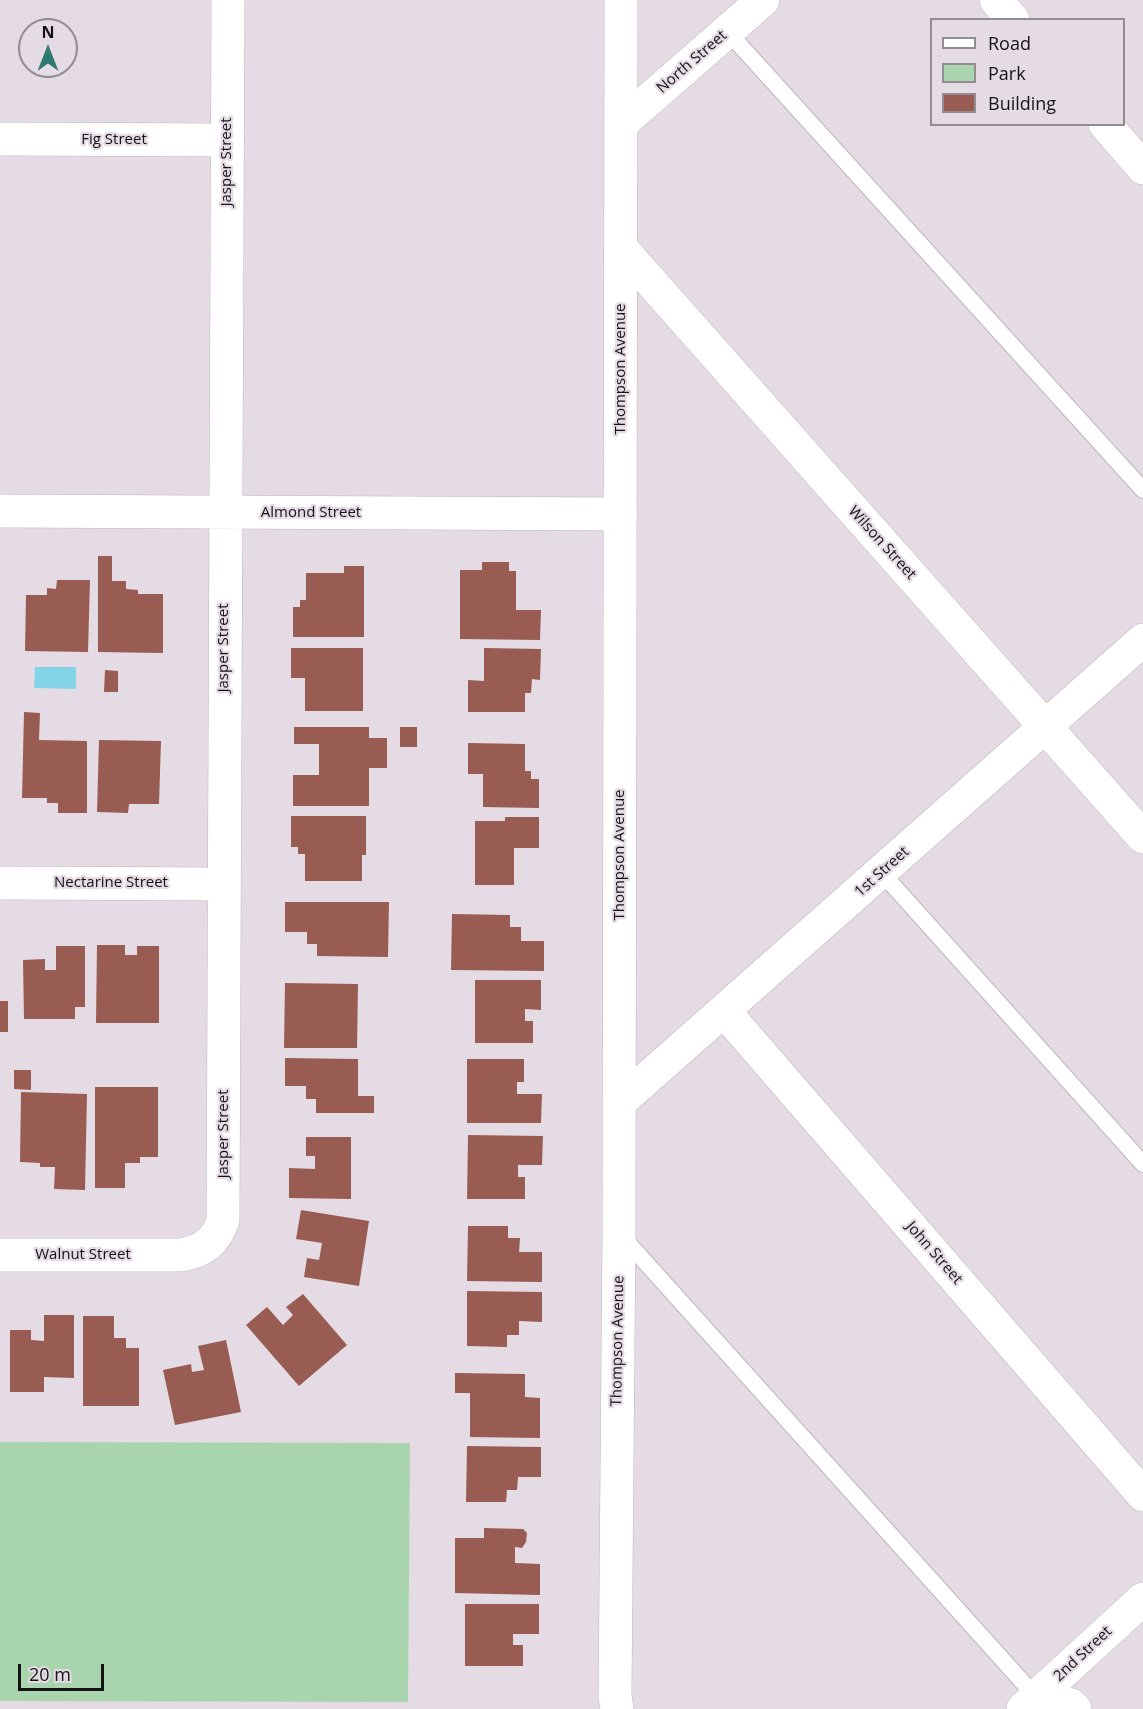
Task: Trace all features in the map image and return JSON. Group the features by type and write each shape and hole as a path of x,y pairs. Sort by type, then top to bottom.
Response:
{"street":[{"name":"Jasper Street","path":"165,1255 196,1252 215,1238 223,1220 222,884 228,0"},
{"name":"Thompson Avenue","path":"617,1709 615,1696 620,1233 621,0"},
{"name":"North Street","path":"621,124 763,0"},
{"path":"996,0 1011,18"},
{"path":"1107,126 1143,168"},
{"name":"Fig Street","path":"0,139 227,140"},
{"name":"Wilson Street","path":"621,248 1143,837"},
{"name":"Almond Street","path":"0,512 621,514"},
{"name":"1st Street","path":"620,1103 1143,640"},
{"name":"Nectarine Street","path":"0,883 222,884"},
{"name":"John Street","path":"724,1011 1143,1495"},
{"name":"Walnut Street","path":"0,1255 165,1255"},
{"name":"2nd Street","path":"1030,1703 1143,1599"},
{"path":"1030,1703 1071,1705 1076,1709"}],"lane":[{"path":"728,32 1143,490"},
{"path":"881,872 1143,1164"},
{"path":"620,1233 1030,1703"}],"green space":[{"path":"0,1442 410,1443 408,1702 0,1701"}],"water":[{"path":"35,667 76,667 76,689 34,688"}],"building":[{"path":"98,556 112,556 112,581 126,581 126,589 138,590 138,594 163,594 163,653 98,652"},
{"path":"482,562 509,562 509,571 516,571 516,610 541,610 540,640 460,639 460,570 482,570"},
{"path":"344,566 364,566 364,637 293,637 293,607 300,607 300,600 306,600 306,573 344,573"},
{"path":"57,580 90,580 88,652 25,651 26,595 47,595 47,588 56,589"},
{"path":"291,648 363,648 363,711 305,711 305,678 291,678"},
{"path":"484,648 541,649 540,680 532,679 531,693 525,693 525,712 468,712 468,680 484,681"},
{"path":"105,670 118,671 118,692 104,692"},
{"path":"24,712 40,713 39,740 87,741 87,813 58,813 58,803 47,803 47,798 22,798"},
{"path":"294,727 369,727 369,738 387,738 387,768 369,768 369,806 293,806 293,775 319,775 319,744 294,744"},
{"path":"400,727 417,727 417,747 400,747"},
{"path":"99,740 161,741 159,804 129,804 128,813 97,812"},
{"path":"468,743 525,744 525,771 531,771 531,779 539,779 539,808 483,807 483,774 468,774"},
{"path":"291,816 366,816 366,855 362,855 362,881 305,881 305,854 298,854 298,847 291,847"},
{"path":"505,817 539,817 539,848 514,848 514,885 475,885 475,821 505,821"},
{"path":"285,902 389,902 388,957 317,956 317,944 307,944 307,932 285,932"},
{"path":"452,914 510,915 510,927 521,927 521,941 544,941 544,971 451,970"},
{"path":"97,945 125,945 125,955 137,955 137,946 159,946 159,1023 96,1023"},
{"path":"56,946 85,946 85,1007 75,1007 75,1019 24,1019 23,960 45,959 45,970 56,970"},
{"path":"475,980 541,980 541,1010 525,1009 525,1021 533,1021 533,1043 475,1043"},
{"path":"285,983 358,984 357,1048 284,1048"},
{"path":"0,1001 8,1001 8,1032 0,1032"},
{"path":"285,1058 358,1059 358,1096 374,1096 374,1113 316,1113 316,1099 306,1099 306,1086 285,1086"},
{"path":"467,1059 524,1059 524,1082 517,1082 517,1094 542,1094 541,1123 467,1123"},
{"path":"14,1070 31,1070 31,1090 14,1089"},
{"path":"95,1087 158,1087 158,1157 140,1157 140,1163 125,1163 125,1188 95,1188"},
{"path":"21,1092 87,1094 85,1190 54,1189 55,1167 40,1167 40,1163 20,1162"},
{"path":"468,1135 543,1136 542,1165 518,1165 518,1177 525,1177 525,1199 467,1199"},
{"path":"306,1137 351,1137 351,1199 289,1198 289,1168 315,1169 315,1156 306,1156"},
{"path":"301,1210 369,1221 359,1286 304,1277 307,1258 319,1260 322,1243 296,1239"},
{"path":"468,1226 508,1226 508,1238 520,1238 519,1252 542,1252 542,1282 467,1281"},
{"path":"467,1291 542,1292 542,1322 519,1321 519,1335 507,1335 507,1347 467,1346"},
{"path":"303,1294 347,1345 299,1386 246,1325 267,1307 283,1325 293,1315 286,1307"},
{"path":"44,1315 74,1315 74,1378 44,1377 44,1392 10,1392 10,1330 31,1330 31,1340 44,1341"},
{"path":"83,1316 114,1316 114,1338 126,1338 126,1348 139,1348 139,1406 83,1406"},
{"path":"226,1340 241,1412 175,1425 163,1370 191,1364 192,1372 204,1370 198,1346"},
{"path":"455,1373 525,1374 525,1397 540,1398 540,1438 470,1437 470,1393 455,1393"},
{"path":"467,1446 541,1447 541,1477 518,1477 517,1490 507,1490 506,1502 466,1502"},
{"path":"484,1528 523,1529 527,1533 526,1542 522,1548 515,1547 515,1563 540,1564 540,1595 455,1593 455,1538 484,1538"},
{"path":"465,1604 539,1604 539,1634 513,1634 513,1645 523,1645 523,1666 465,1666"}]}
